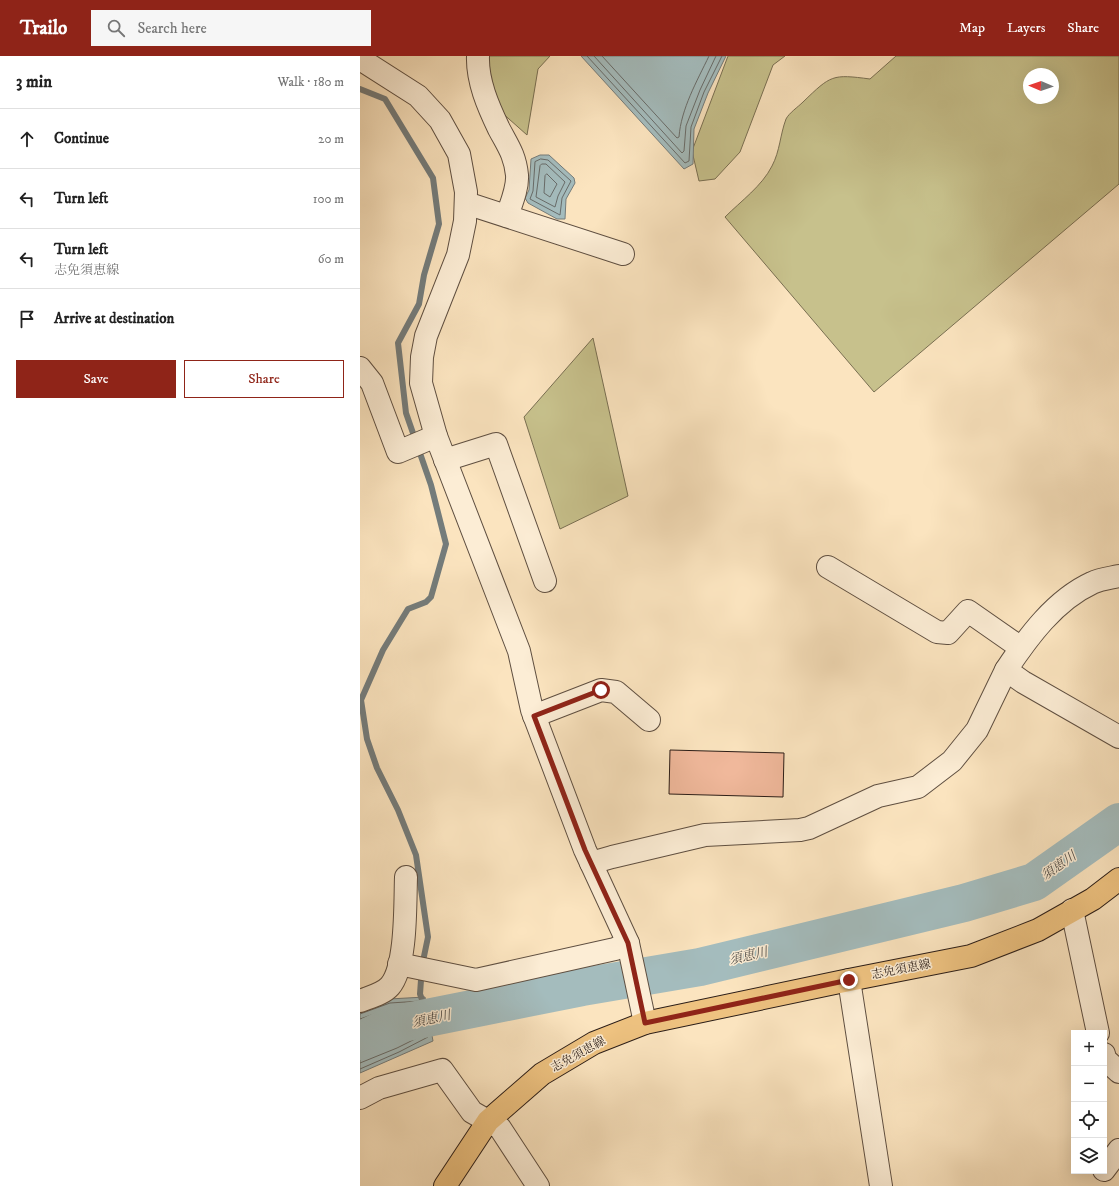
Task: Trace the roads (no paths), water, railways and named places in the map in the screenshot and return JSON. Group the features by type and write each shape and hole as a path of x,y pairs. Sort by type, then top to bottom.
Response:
{"main road":[{"name":"志免須恵線","path":"445,1186 488,1121 542,1074 643,1013 849,980 971,956 1038,930 1093,899 1119,879"}],"street":[{"path":"478,56 480,83 500,130 509,145 517,176 507,216"},
{"path":"360,59 418,96 440,120 459,154 466,192 465,221 458,255 426,336 422,357 421,383 436,436 519,651 534,716 591,863 628,943 643,1013"},
{"path":"466,203 623,254"},
{"path":"360,368 372,383 398,452 436,436"},
{"path":"445,460 496,444 545,582"},
{"path":"828,567 937,632 948,633 968,610 1021,648"},
{"path":"591,863 705,835 800,830 809,828 878,796 918,787 952,761 977,730 1006,670 1021,648 1062,601 1092,582 1119,576"},
{"path":"1006,670 1022,682 1119,737"},
{"path":"534,716 601,690 616,692 649,720"},
{"path":"360,1001 382,992 394,981 399,964 404,932 406,877"},
{"path":"1072,910 1097,1030"},
{"path":"399,964 476,980 615,949 628,943"},
{"path":"849,980 881,1186"},
{"path":"1107,1061 1119,1072"},
{"path":"360,1098 379,1088 442,1070 472,1112 500,1128 538,1186"},
{"path":"1107,1167 1119,1150"},
{"path":"1096,1186 1102,1174"}],"water":[{"path":"581,56 726,56 708,93 694,129 693,164 684,169"},
{"path":"540,155 549,155 574,178 575,183 566,199 565,219 557,219 528,203 525,198 529,190 531,159"},
{"path":"425,997 433,1041 360,1073 360,1010 389,999"}],"waterway":[{"path":"360,89 385,99 433,178 439,224 424,275 419,304 398,343 406,413 431,485 446,544 431,597 426,602 408,609 383,650 361,700 367,739 377,768 398,810 416,855 428,937 422,966 420,994 429,1019"},
{"name":"須恵川","path":"360,1041 392,1025 582,987 700,967 964,903 1034,882 1119,822"}]}
